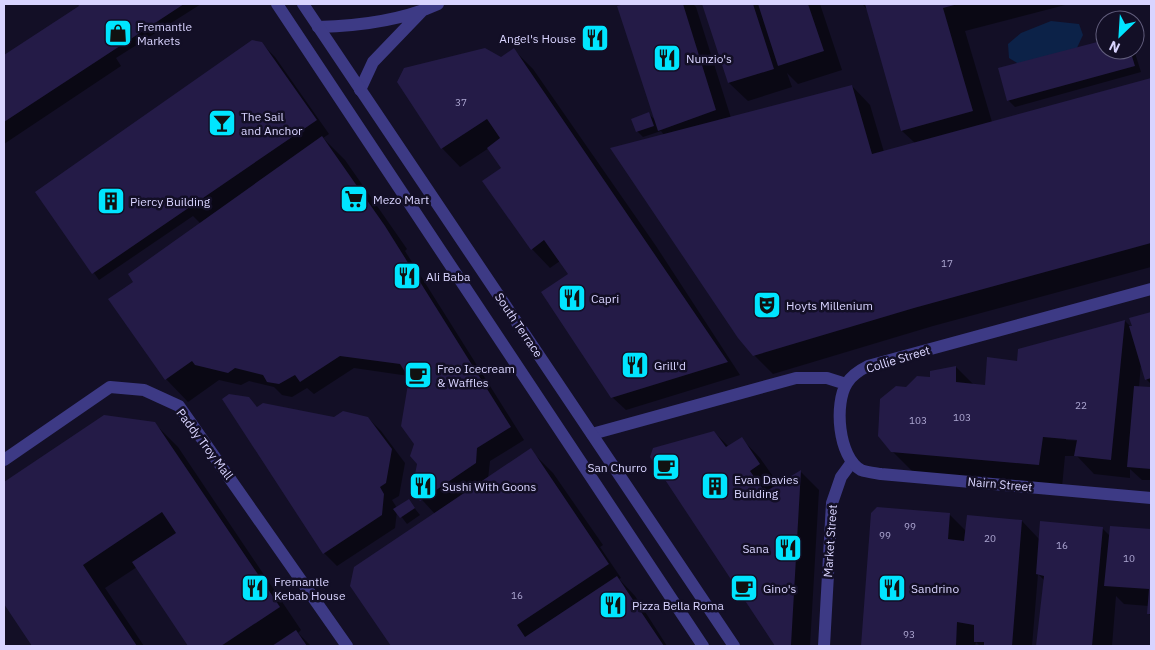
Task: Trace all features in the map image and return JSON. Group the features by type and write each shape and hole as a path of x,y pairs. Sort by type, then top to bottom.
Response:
{"street":[{"name":"South Terrace","path":"276,4 703,646"},
{"name":"South Terrace","path":"303,4 734,646"},
{"path":"318,27 348,26 422,11 438,4"},
{"path":"360,90 373,62 422,11"},
{"name":"Collie Street","path":"846,384 856,373 868,366 1151,289"},
{"path":"592,434 796,378 827,378 846,384 841,402 840,425 842,444 852,462"},
{"name":"Paddy Troy Mall","path":"4,460 110,387 144,390 179,406 347,646"},
{"name":"Nairn Street","path":"852,462 862,470 880,474 1151,498"},
{"name":"Market Street","path":"824,646 832,503 841,477 852,462"}],"water":[{"path":"1051,21 1079,24 1083,35 1075,52 1022,66 1009,58 1008,44 1021,33"}],"building":[{"path":"78,4 184,4 4,122 4,55 79,6"},
{"name":"Nunzio's","path":"624,4 683,4 716,110 658,131 617,6"},
{"path":"702,4 753,4 774,69 728,83"},
{"path":"758,4 808,4 824,51 778,66"},
{"path":"865,4 958,4 943,8 973,111 901,131"},
{"path":"252,40 262,42 317,120 92,274 35,192"},
{"path":"1095,43 1095,60 1133,60 1135,66 1007,101 998,68"},
{"path":"485,48 501,57 514,48 728,362 611,398 541,292 568,274 544,240 531,250 482,181 501,168 487,148 500,138 487,119 441,149 397,82 404,68"},
{"path":"1151,78 1151,243 914,308 753,356 738,338 610,148 852,85 872,154"},
{"path":"649,112 654,126 636,132 631,119"},
{"path":"322,136 385,226 511,427 477,448 476,463 420,501 412,490 417,464 410,456 414,444 401,426 409,378 400,364 340,356 300,382 295,375 279,384 267,382 263,375 235,368 228,373 195,365 192,361 165,380 108,299 133,282 128,274"},
{"path":"1151,312 1151,378 1145,380 1129,326 1132,326 1129,318"},
{"path":"1125,320 1111,460 1074,456 1077,440 1043,437 1039,465 891,452 878,436 880,399 896,386 906,387 917,376 930,377 930,371 956,366 956,382 985,385 987,357 1017,361 1018,349"},
{"path":"1134,386 1151,387 1151,469 1127,467"},
{"path":"229,394 249,397 257,407 263,403 334,417 343,411 368,417 392,449 386,483 380,487 384,494 382,515 323,554 222,399"},
{"path":"104,415 155,422 280,607 221,646 188,646 132,562 176,533 162,512 83,565 137,646 32,646 4,604 4,482"},
{"path":"714,431 726,447 742,437 760,464 750,471 765,492 801,470 791,645 775,646 650,457 653,448"},
{"path":"531,448 609,564 517,625 525,637 617,576 664,646 391,646 350,586 354,567"},
{"path":"409,499 415,508 400,518 393,509"},
{"path":"877,507 950,513 948,539 964,541 967,515 1022,520 1012,646 984,646 984,642 974,642 974,625 957,622 956,646 861,646 871,513"},
{"path":"1040,521 1103,527 1092,646 1036,646 1044,576 1036,574"},
{"path":"1110,526 1151,529 1151,614 1147,614 1149,589 1104,586"},
{"path":"296,630 307,646 272,646"}],"place":[{"name":"Fremantle Markets","path":"118,33"},
{"name":"Angel's House","path":"595,38"},
{"name":"Nunzio's","path":"667,58"},
{"name":"The Sail and Anchor","path":"222,123"},
{"name":"Mezo Mart","path":"354,199"},
{"name":"Piercy Building","path":"111,201"},
{"name":"Ali Baba","path":"407,276"},
{"name":"Capri","path":"572,298"},
{"name":"Hoyts Millenium","path":"767,305"},
{"name":"Grill'd","path":"635,365"},
{"name":"Freo Icecream & Waffles","path":"418,375"},
{"name":"San Churro","path":"666,467"},
{"name":"Sushi With Goons","path":"423,486"},
{"name":"Evan Davies Building","path":"715,486"},
{"name":"Sana","path":"788,548"},
{"name":"Fremantle Kebab House","path":"255,588"},
{"name":"Gino's","path":"744,588"},
{"name":"Sandrino","path":"892,588"},
{"name":"Pizza Bella Roma","path":"613,605"}]}
